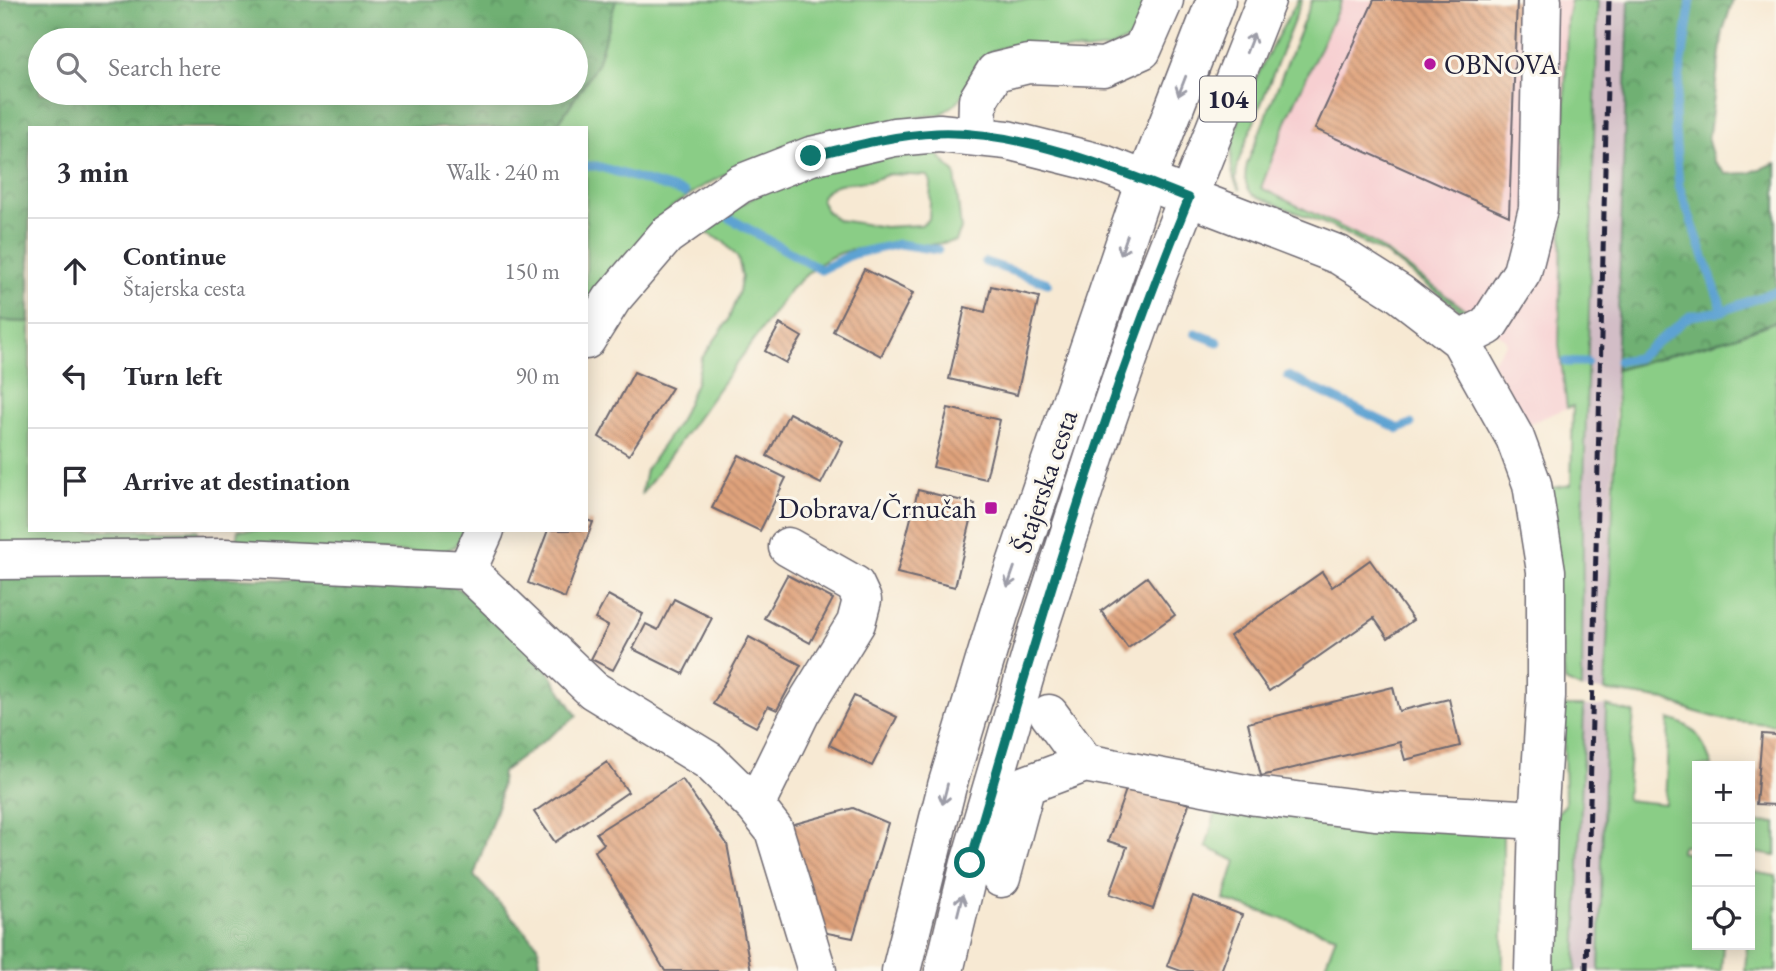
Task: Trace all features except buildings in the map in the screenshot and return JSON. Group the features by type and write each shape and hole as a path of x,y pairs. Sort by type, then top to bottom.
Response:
{"street":[{"path":"977,136 978,100 995,72 1028,64 1104,67 1142,50 1164,0"},
{"name":"Štajerska cesta","path":"901,971 947,786 999,614 1146,181 1216,0"},
{"name":"Štajerska cesta","path":"944,971 970,863 1038,631 1140,322 1266,0"},
{"path":"1460,340 1488,326 1522,272 1538,209 1542,0"},
{"path":"588,337 612,299 666,236 740,184 811,156 894,137 939,133 1007,140 1103,164 1339,256 1399,293 1460,340 1515,438 1532,484 1546,571 1546,696 1538,821 1534,971"},
{"path":"467,570 484,532"},
{"path":"755,806 801,712 856,623 862,600 855,585 789,547"},
{"path":"0,560 225,558 467,570 593,691 709,761 755,806 774,830 817,971"},
{"path":"1001,878 1026,785 1049,714 1085,763"},
{"path":"1026,785 1085,763 1256,796 1375,811 1538,821"}],"shaded area":[{"path":"1342,0 1571,0 1567,19 1559,345 1567,408 1528,424 1492,362 1507,343 1504,338 1392,254 1261,188 1288,117"},
{"path":"1598,0 1629,0 1605,691 1582,689 1583,522"},
{"path":"1584,706 1606,706 1599,971 1576,971"}],"green space":[{"path":"0,0 616,0 597,64 588,78 588,28 28,28 28,105 570,105 556,126 28,126 28,322 0,321"},
{"path":"616,0 1152,0 1130,39 1111,48 1086,51 1009,46 991,51 958,102 941,114 913,118 734,170 705,185 672,207 588,312 588,126 556,126 570,105 588,105 588,78 597,64"},
{"path":"1298,0 1302,0 1237,165 1236,180 1240,190 1232,172 1232,149 1238,122 1262,66"},
{"path":"1312,0 1342,0 1288,117 1261,188 1372,242 1469,312 1461,314 1460,310 1385,254 1328,225 1253,195 1248,188 1245,177 1247,164"},
{"path":"1571,0 1598,0 1583,522 1582,689 1565,681 1544,489 1571,485 1573,406 1567,408 1559,345 1567,19"},
{"path":"1629,0 1733,0 1723,31 1708,141 1714,161 1726,174 1749,173 1776,163 1776,321 1737,336 1616,370"},
{"path":"920,149 937,154 955,173 961,229 956,241 847,251 829,258 811,270 791,289 641,495 646,470 680,420 696,383 702,358 728,321 739,291 742,276 738,258 724,242 699,229 784,180","holes":["889,174 928,176 931,183 929,219 921,225 885,227 838,220 826,211 821,199 829,189 840,184 870,181"]},
{"path":"0,321 28,322 28,532 198,532 196,554 0,554"},
{"path":"1776,321 1776,725 1725,720 1666,700 1605,691 1617,415 1616,370 1737,336"},
{"path":"238,532 465,532 454,547 440,553 235,549"},
{"path":"0,570 452,585 480,602 536,652 577,716 502,772 499,801 474,876 538,945 541,971 0,971"},
{"path":"1563,706 1584,706 1576,971 1550,971 1556,814 1565,805"},
{"path":"1606,706 1634,713 1626,800 1665,804 1669,719 1693,731 1705,749 1710,761 1692,761 1692,846 1683,845 1680,852 1692,854 1692,950 1723,950 1721,971 1599,971"},
{"path":"1219,800 1503,831 1503,971 1323,971 1336,936 1224,900 1236,861 1206,847"},
{"path":"1755,822 1776,823 1776,856 1755,853"},
{"path":"1755,872 1776,876 1776,971 1745,971 1747,950 1755,950"}],"waterway":[{"path":"1691,0 1674,116 1679,186 1723,311"},
{"path":"588,166 597,166 685,193"},
{"path":"729,218 821,270 853,254 899,244 938,250"},
{"path":"985,262 1048,283"},
{"path":"1619,361 1637,358 1690,316 1723,311 1776,291"},
{"path":"1195,333 1218,342"},
{"path":"1566,362 1587,362"},
{"path":"1288,376 1399,429 1411,424"}],"railway":[{"path":"1586,971 1609,0"}],"place":[{"name":"OBNOVA","path":"1430,64"},
{"name":"Dobrava/Črnučah","path":"991,508"}],"route":[{"path":"811,156 894,137 939,133 977,136 1007,140 1103,164 1189,198 1158,273 1098,445 1038,631 970,863"}]}
